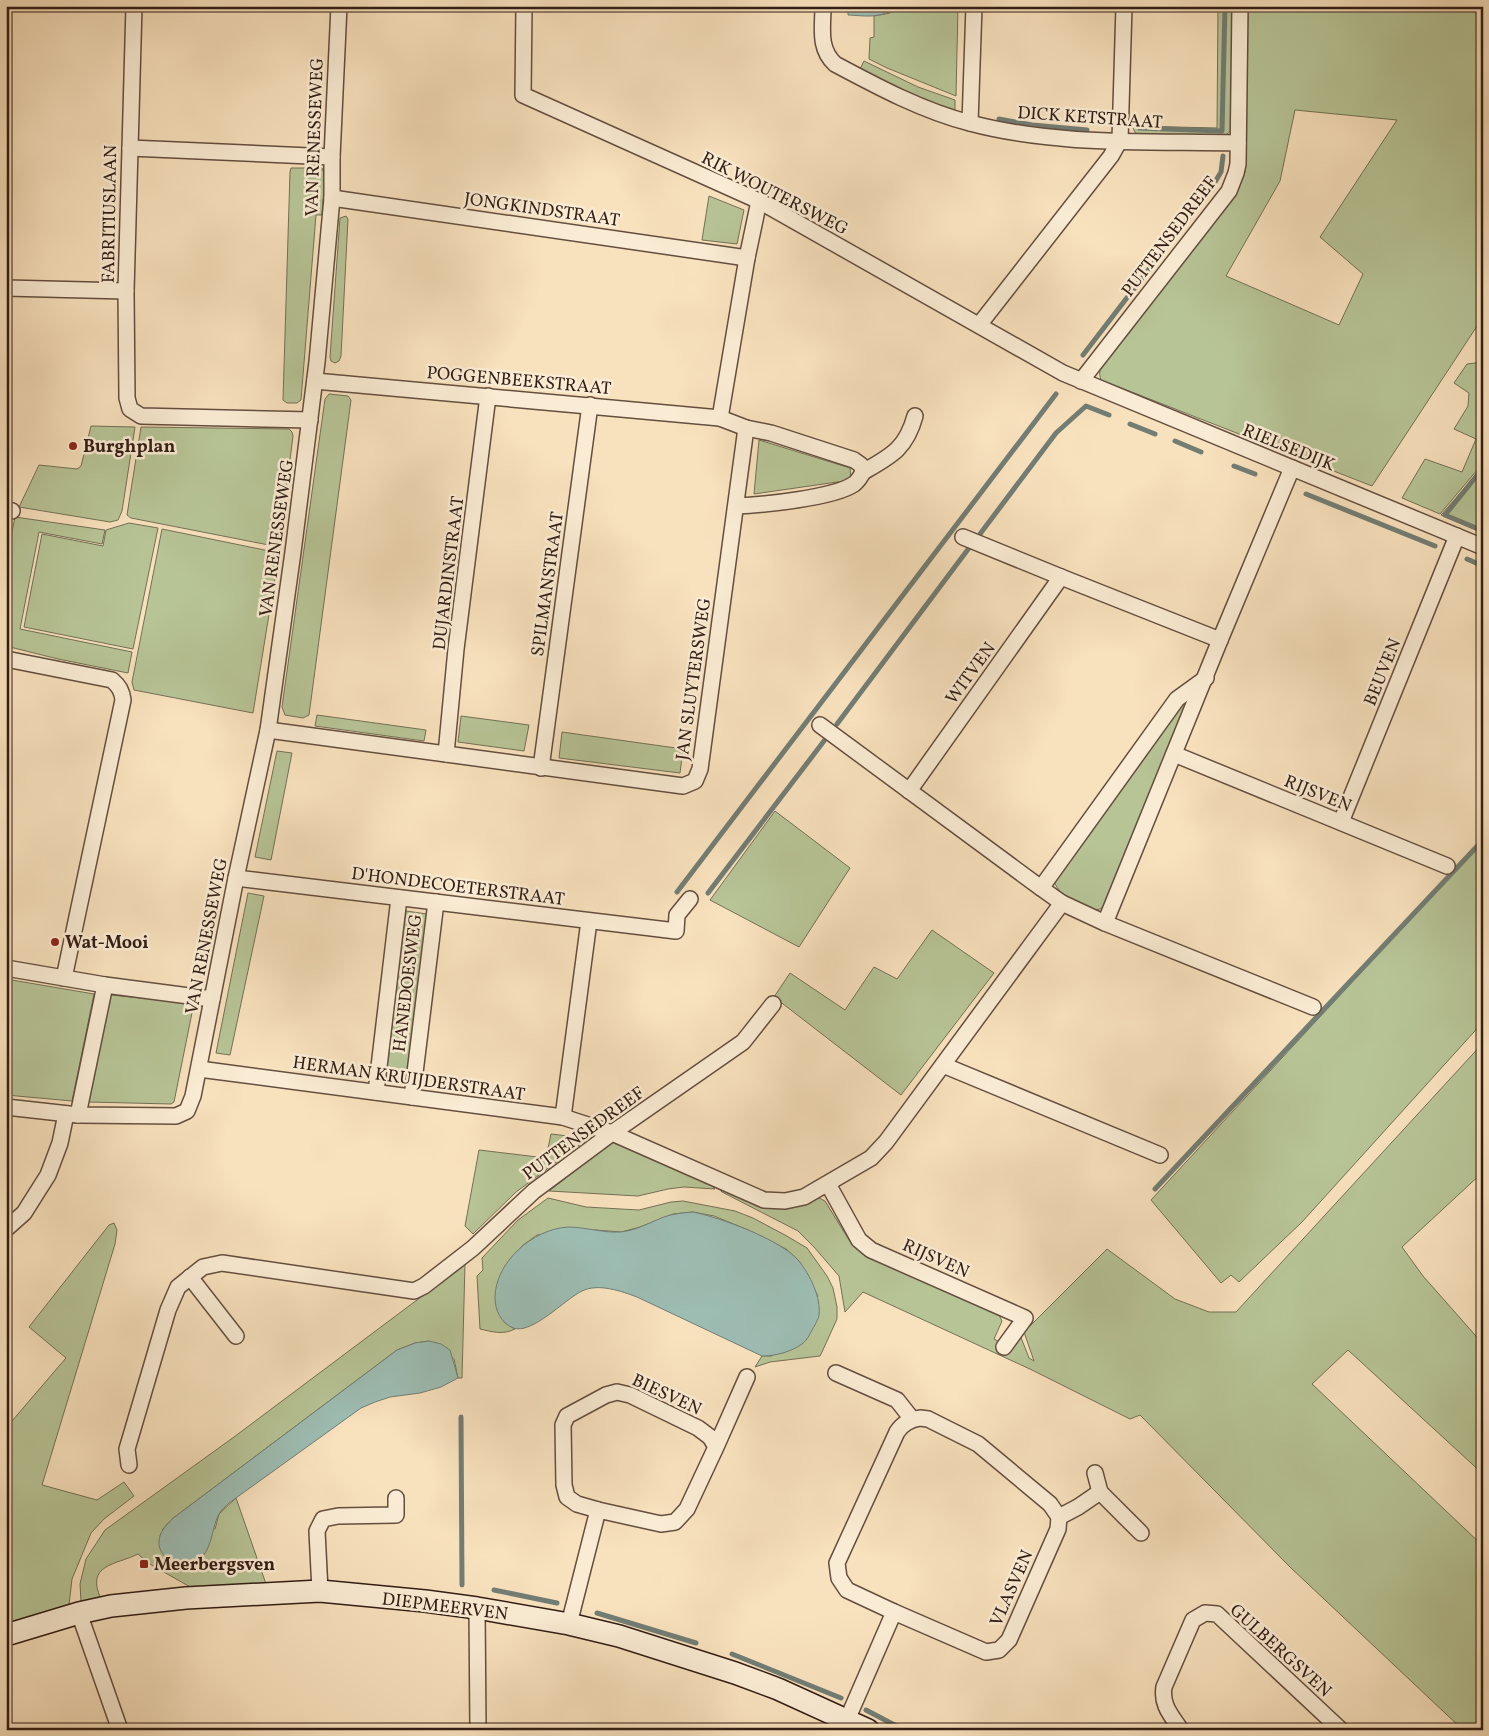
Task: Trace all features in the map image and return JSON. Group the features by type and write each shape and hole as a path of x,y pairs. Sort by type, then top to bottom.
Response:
{"street":[{"name":"FABRITIUSLAAN","path":"134,6 126,291 127,398 130,409 141,416 310,420"},
{"name":"VAN RENESSEWEG","path":"6,1107 72,1114 176,1116 187,1110 193,1096 236,878 268,730 310,420 332,198 339,6"},
{"name":"RIK WOUTERSWEG","path":"524,6 523,95 759,201 979,324 1062,373 1081,381"},
{"name":"DICK KETSTRAAT","path":"823,6 823,46 828,58 835,64 893,94 970,123 1052,138 1238,142"},
{"path":"970,123 974,6"},
{"path":"979,324 1111,156 1120,140 1124,6"},
{"name":"PUTTENSEDREEF","path":"1081,381 1229,191 1236,173 1238,142 1240,6"},
{"path":"130,148 332,158"},
{"name":"JONGKINDSTRAAT","path":"332,198 747,258"},
{"path":"759,201 747,258 720,418 746,428 771,433 854,460 861,465 863,472"},
{"path":"6,288 126,291"},
{"name":"POGGENBEEKSTRAAT","path":"315,381 720,418"},
{"name":"RIELSEDIJK","path":"1081,381 1483,547"},
{"name":"DUJARDINSTRAAT","path":"446,754 456,649 488,396"},
{"name":"SPILMANSTRAAT","path":"542,768 590,405"},
{"path":"736,506 762,504 838,492 854,484 863,472 890,457 906,440 915,416"},
{"name":"JAN SLUYTERSWEG","path":"268,730 683,786 695,781 700,769 746,428"},
{"path":"1106,923 1220,640 1292,468"},
{"name":"BEUVEN","path":"1341,822 1458,536"},
{"path":"963,537 1220,640"},
{"name":"WITVEN","path":"909,791 1061,577"},
{"path":"6,659 112,680 121,690 123,700 64,978"},
{"path":"1041,888 1177,699 1206,678"},
{"path":"820,725 1062,903 1106,923 1314,1007"},
{"name":"RIJSVEN","path":"1174,754 1447,866"},
{"name":"D'HONDECOETERSTRAAT","path":"236,878 676,932 677,915 690,899"},
{"name":"HANEDOESWEG","path":"376,1092 399,898"},
{"name":"HANEDOESWEG","path":"412,1097 436,902"},
{"path":"612,1133 764,1200 785,1201 804,1197 871,1158 886,1142 1062,903"},
{"path":"563,1117 589,921"},
{"path":"6,968 105,985 212,999"},
{"path":"6,1229 24,1213 48,1175 72,1114 105,985"},
{"name":"PUTTENSEDREEF","path":"190,1277 203,1267 222,1264 414,1291 424,1286 473,1248 525,1198 612,1133 743,1042 773,1004"},
{"path":"943,1065 1160,1155"},
{"name":"HERMAN KRUIJDERSTRAAT","path":"199,1069 563,1117 612,1133"},
{"name":"RIJSVEN","path":"828,1184 859,1240 871,1250 1025,1318 1004,1347"},
{"path":"128,1465 127,1449 168,1310 178,1287 190,1277 236,1336"},
{"path":"836,1373 897,1400 912,1419 928,1419 978,1444 1050,1504 1059,1516 1078,1507 1100,1492"},
{"name":"BIESVEN","path":"716,1446 710,1437 698,1428 630,1395 617,1392 598,1399 567,1416 563,1425 564,1485 567,1497 576,1504 598,1510 661,1524 675,1522 687,1509 748,1378"},
{"name":"VLASVEN","path":"912,1419 902,1424 897,1432 837,1562 839,1578 848,1590 986,1652 999,1650 1009,1640 1058,1529 1059,1516"},
{"path":"1095,1473 1100,1492 1141,1532"},
{"path":"320,1592 317,1532 323,1519 338,1516 396,1515 396,1498"},
{"path":"569,1624 598,1510"},
{"name":"DIEPMEERVEN","path":"6,1635 79,1613 111,1606 186,1598 320,1592 477,1608 569,1624 619,1636 735,1673 868,1730"},
{"path":"477,1608 478,1730"},
{"path":"847,1720 894,1612"},
{"path":"79,1613 120,1730"},
{"name":"GULBERGSVEN","path":"1181,1730 1166,1708 1162,1698 1164,1687 1193,1620 1205,1613 1216,1614 1341,1730"}],"green space":[{"path":"897,6 958,6 956,96 869,59 870,38 874,37 874,16 890,13"},
{"path":"1218,6 1233,6 1231,130 1219,137 1136,134 1132,126 1217,128"},
{"path":"1248,6 1483,6 1483,317 1372,486 1101,380 1100,371 1106,359 1237,193 1245,172","holes":["1295,110 1397,120 1320,237 1363,274 1339,325 1226,276 1280,181"]},
{"path":"864,61 918,87 955,100 955,110 919,99 859,71"},
{"path":"291,168 322,168 325,176 322,215 316,215 301,400 297,403 287,403 283,400"},
{"path":"709,196 744,210 737,244 702,240"},
{"path":"346,216 348,219 341,356 339,361 335,363 331,361 330,357 340,218"},
{"path":"1483,362 1483,463 1440,514 1402,498 1425,459 1462,472 1476,439 1454,429 1468,406 1469,393 1454,383 1467,364"},
{"path":"329,394 348,396 351,400 309,715 303,718 285,715 282,707 325,399"},
{"path":"91,426 135,427 122,511 118,520 110,522 19,507 39,465 77,469 81,466"},
{"path":"141,427 289,429 293,436 279,547 131,518 127,515"},
{"path":"759,440 850,468 851,480 754,494"},
{"path":"1483,467 1483,533 1441,515"},
{"path":"15,517 105,530 102,544 39,532 20,629 132,652 128,673 6,646 6,562"},
{"path":"129,523 158,528 133,649 24,627 42,534 103,546 106,530"},
{"path":"162,529 279,553 253,713 134,690 132,682"},
{"path":"1183,700 1188,700 1106,905 1095,910 1070,900 1059,890 1054,880"},
{"path":"317,715 426,730 424,741 315,726"},
{"path":"461,716 529,725 524,751 458,742"},
{"path":"562,732 683,749 680,773 559,758"},
{"path":"277,751 292,753 271,860 255,857"},
{"path":"775,811 850,868 799,947 710,900"},
{"path":"1483,840 1483,1022 1302,1222 1239,1282 1231,1275 1221,1283 1151,1200"},
{"path":"248,893 264,896 230,1055 216,1053"},
{"path":"406,911 427,914 407,1081 384,1078"},
{"path":"932,930 994,973 901,1095 774,997 790,973 845,1010 874,967 897,979"},
{"path":"6,979 94,994 72,1101 6,1095"},
{"path":"110,995 194,1003 174,1102 171,1104 89,1102"},
{"path":"1483,1043 1483,1172 1402,1247 1423,1276 1483,1344 1483,1474 1348,1350 1312,1384 1483,1546 1483,1730 1463,1730 1290,1567 1140,1415 1130,1419 1032,1370 863,1292 845,1312 839,1276 798,1231 722,1192 717,1187 807,1202 819,1198 825,1201 852,1245 998,1313 1002,1321 994,1339 1009,1347 1020,1335 1029,1358 1034,1361 1024,1332 1107,1249 1175,1299 1209,1312 1236,1312"},
{"path":"551,1134 577,1137 581,1144 516,1192 473,1234 465,1226 479,1150 546,1158"},
{"path":"615,1140 709,1183 715,1189 684,1187 638,1196 549,1191"},
{"path":"548,1198 586,1207 639,1210 683,1201 735,1211 785,1235 807,1248 827,1276 833,1288 837,1307 837,1319 820,1356 770,1362 755,1367 762,1356 772,1356 818,1296 799,1261 786,1249 714,1216 693,1212 673,1214 621,1232 596,1230 537,1235 522,1246 510,1260 504,1322 515,1329 494,1332 480,1329 477,1276 483,1270 482,1258 518,1220"},
{"path":"114,1223 117,1230 115,1244 42,1485 97,1500 124,1482 134,1496 104,1519 91,1533 72,1579 69,1605 6,1624 6,1428 66,1358 29,1327 109,1225"},
{"path":"465,1264 462,1378 458,1378 454,1359 429,1341 415,1343 397,1350 172,1519 162,1530 215,1529 219,1514 236,1498 266,1584 192,1588 148,1563 138,1554 112,1564 100,1572 97,1579 97,1587 101,1599 81,1601 80,1584 86,1559 105,1530 234,1437"}],"water":[{"path":"848,6 897,6 886,13 868,16 848,15"},
{"path":"693,1212 749,1230 779,1245 799,1261 814,1286 819,1315 809,1335 798,1347 777,1354 762,1356 637,1297 617,1290 602,1288 582,1291 539,1321 521,1329 509,1326 500,1316 495,1298 501,1272 518,1250 542,1234 568,1227 620,1232 640,1227 667,1216"},
{"path":"429,1341 441,1344 450,1350 458,1378 441,1387 420,1393 390,1397 361,1408 229,1503 216,1520 206,1552 196,1562 184,1565 178,1564 162,1553 159,1542 160,1535 172,1519 397,1350 415,1343"}],"waterway":[{"path":"1140,128 1222,131 1225,6"},
{"path":"999,119 1032,125 1087,130"},
{"path":"1083,355 1212,187 1221,172 1223,156"},
{"path":"677,892 1056,394"},
{"path":"980,534 1056,433 1086,406 1109,415"},
{"path":"1130,424 1155,434"},
{"path":"1175,441 1201,452"},
{"path":"1234,466 1255,474"},
{"path":"1483,468 1445,515 1483,531"},
{"path":"1306,494 1435,546"},
{"path":"837,724 969,548"},
{"path":"1467,559 1483,566"},
{"path":"708,893 824,741"},
{"path":"1155,1189 1483,840"},
{"path":"461,1417 462,1585"},
{"path":"494,1590 557,1603"},
{"path":"597,1613 696,1643"},
{"path":"732,1654 841,1698"},
{"path":"866,1710 904,1730"}],"place":[{"name":"Burghplan","path":"73,446"},
{"name":"Wat-Mooi","path":"55,942"},
{"name":"Meerbergsven","path":"144,1564"}]}
